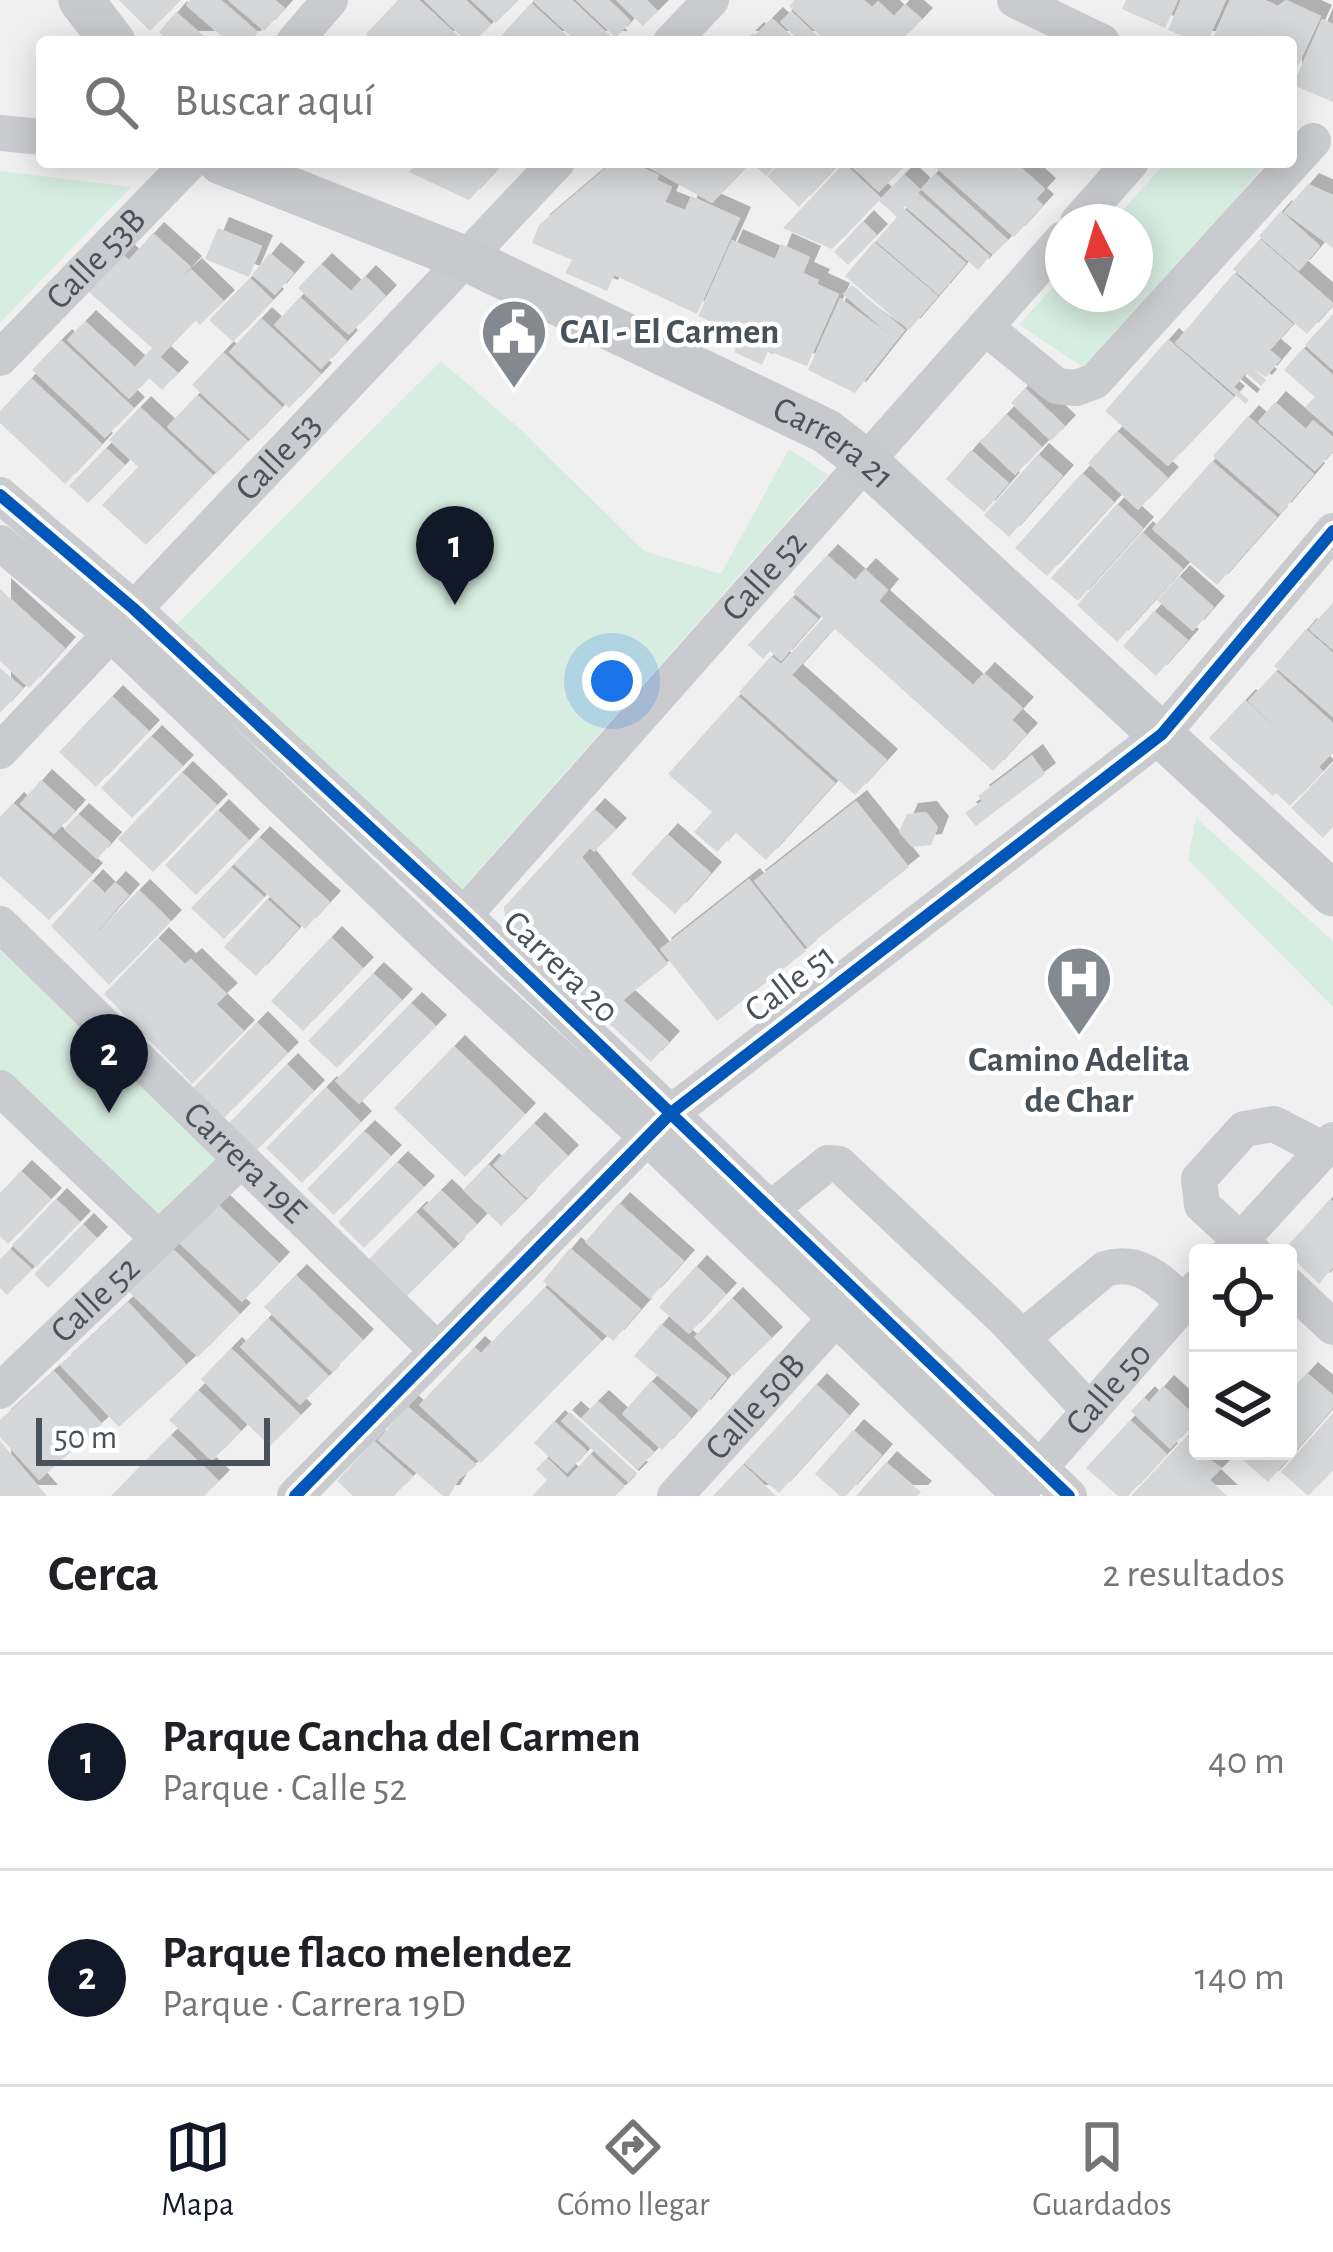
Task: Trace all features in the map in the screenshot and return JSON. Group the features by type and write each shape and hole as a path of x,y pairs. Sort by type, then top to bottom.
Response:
{"main road":[{"path":"81,0 108,36"},
{"name":"Carrera 21","path":"235,168 466,259 826,430 866,461 1333,895"}],"street":[{"path":"299,36 330,0"},
{"path":"677,36 711,0"},
{"path":"1015,0 1090,36"},
{"path":"0,133 36,136"},
{"name":"Calle 53B","path":"0,358 184,168"},
{"name":"Calle 53","path":"0,751 551,168"},
{"path":"1094,204 1126,168"},
{"path":"985,327 1057,386 1076,388 1095,381 1287,168"},
{"name":"Calle 52","path":"464,915 1045,259"},
{"name":"Carrera 20","path":"0,495 426,934 659,1124 772,1208 1026,1486"},
{"name":"Calle 51","path":"310,1491 437,1350 659,1124 1162,734 1333,532"},
{"name":"Carrera 20","path":"0,543 123,621 464,915 835,1319 1026,1486 1069,1496"},
{"name":"Carrera 19E","path":"0,925 437,1350"},
{"path":"0,1088 159,1240"},
{"path":"1237,1244 1202,1205 1199,1179 1244,1130 1274,1124 1329,1145 1246,1244"},
{"name":"Calle 52","path":"0,1391 241,1160"},
{"path":"772,1208 828,1163 838,1164 1022,1337 1090,1411"},
{"path":"1022,1337 1106,1268 1123,1263 1143,1268 1189,1294"},
{"path":"1297,1293 1333,1327"},
{"name":"Calle 50","path":"1026,1486 1189,1297"},
{"name":"Calle 50B","path":"675,1496 835,1319"}],"green space":[{"path":"1161,168 1261,168 1153,303 1153,204 1128,204"},
{"path":"0,171 131,187 0,323"},
{"path":"1045,296 1045,312 1145,312 1095,375 1019,325"},
{"path":"441,361 518,427 644,551 721,574 789,449 828,475 463,888 165,636"},
{"path":"1196,818 1333,941 1333,1007 1188,860"},
{"path":"0,950 218,1158 160,1221 0,1069"}],"building":[{"path":"119,0 181,0 150,31"},
{"path":"190,0 221,0 258,32 255,36 221,36 186,5"},
{"path":"228,0 275,0 285,8 264,31"},
{"path":"398,0 419,0 458,36 368,36"},
{"path":"424,0 466,0 491,24 480,36 461,36"},
{"path":"471,0 518,0 496,23"},
{"path":"532,0 572,0 611,36 571,36"},
{"path":"576,0 609,0 631,21 614,36"},
{"path":"616,0 647,0 658,11 643,26"},
{"path":"795,0 864,0 872,7 878,1 894,16 905,4 922,19 906,36 821,36 789,6"},
{"path":"1126,0 1178,0 1165,28 1122,9"},
{"path":"1181,0 1226,0 1210,36 1182,36 1168,30"},
{"path":"1230,0 1265,0 1278,6 1286,0 1321,16 1297,68 1297,36 1214,36"},
{"path":"531,3 567,36 501,36"},
{"path":"791,11 818,36 795,36 780,22"},
{"path":"176,12 204,36 163,36 159,32"},
{"path":"772,18 792,36 750,36"},
{"path":"1322,19 1333,24 1333,102 1297,87 1297,76"},
{"path":"413,168 498,168 469,200 409,172"},
{"path":"606,168 643,168 672,187 665,202 685,210 691,196 740,218 697,314 614,275 607,291 565,273 572,260 532,243 539,225"},
{"path":"650,168 745,168 712,203"},
{"path":"775,168 835,168 799,207 767,176"},
{"path":"839,168 849,168 881,198 832,249 783,228"},
{"path":"853,168 902,168 879,192"},
{"path":"937,168 1022,168 1045,189 1036,199 1043,205 1014,237"},
{"path":"935,173 1008,240 993,255 921,189"},
{"path":"904,174 921,190 918,193 990,256 978,270 905,206 966,263 939,295 876,241 897,217 879,201"},
{"path":"1308,184 1333,195 1333,248 1284,212"},
{"path":"1281,211 1320,246 1299,271 1259,236"},
{"path":"863,221 877,235 848,265 834,252"},
{"path":"218,228 262,246 249,277 205,259"},
{"path":"153,233 191,267 179,280 191,269 224,301 200,325 195,320 160,357 178,373 162,390 149,378 129,399 67,340 85,321 135,367 152,348 89,292 123,255 129,260"},
{"path":"1260,239 1333,303 1333,309 1307,334 1233,269"},
{"path":"732,240 775,259 781,244 810,257 803,273 839,294 807,366 768,351 762,365 734,352 741,335 698,316"},
{"path":"874,242 938,296 909,330 845,276"},
{"path":"270,253 294,273 275,295 252,275"},
{"path":"321,264 351,291 365,276 386,296 349,335 298,288"},
{"path":"1234,273 1293,324 1270,350 1281,359 1266,377 1254,369 1266,380 1261,386 1246,373 1234,387 1249,400 1246,404 1175,343"},
{"path":"250,278 273,300 233,342 209,320"},
{"path":"852,285 905,330 855,393 808,370 840,298 890,335 843,294"},
{"path":"300,297 347,341 321,369 274,325"},
{"path":"1333,314 1333,370 1305,345"},
{"path":"261,318 321,374 289,408 229,352"},
{"path":"1168,339 1234,397 1168,466 1105,411"},
{"path":"61,340 134,408 105,438 32,370"},
{"path":"1303,348 1333,375 1333,432 1305,407 1315,397 1284,370"},
{"path":"223,352 282,407 251,440 192,385"},
{"path":"31,378 102,444 65,484 0,423 0,411"},
{"path":"1025,388 1065,426 1051,441 1011,403"},
{"path":"197,395 248,441 217,473 167,427"},
{"path":"1275,402 1306,429 1313,420 1333,437 1333,451 1315,471 1258,422"},
{"path":"140,407 213,475 146,545 102,505 138,467 109,440"},
{"path":"1006,414 1042,447 1015,475 980,442"},
{"path":"1248,416 1314,474 1280,514 1213,456"},
{"path":"1117,431 1168,478 1138,510 1088,463"},
{"path":"106,448 125,465 88,503 69,486"},
{"path":"971,450 1009,483 984,512 946,479"},
{"path":"1038,454 1063,476 1009,537 984,515"},
{"path":"1212,461 1277,517 1217,585 1152,529"},
{"path":"1082,473 1114,502 1047,576 1015,548"},
{"path":"1117,504 1143,528 1078,601 1051,578"},
{"path":"1142,532 1183,569 1117,642 1077,605"},
{"path":"827,555 855,580 865,569 888,590 879,601 973,685 984,673 1023,708 1012,720 1027,734 993,771 834,628 792,675 887,760 855,795 739,692 771,656 781,664 823,618 793,592"},
{"path":"1179,576 1214,607 1193,631 1157,600"},
{"path":"0,589 65,648 29,688 0,661"},
{"path":"792,597 818,619 781,661 770,651 763,659 748,645"},
{"path":"1333,603 1333,650 1309,629"},
{"path":"1154,611 1188,640 1156,676 1123,646"},
{"path":"1306,629 1333,653 1333,717 1274,666"},
{"path":"0,668 23,688 0,713"},
{"path":"1276,671 1333,723 1333,752 1319,767 1323,771 1290,806 1209,738 1245,700 1297,747 1248,701"},
{"path":"112,696 149,731 96,787 59,752"},
{"path":"738,696 835,783 766,860 735,832 717,852 694,832 712,812 668,774"},
{"path":"151,736 183,766 132,818 101,788"},
{"path":"1032,755 1045,774 976,826 965,813 982,801 978,796"},
{"path":"1333,763 1333,827 1323,838 1291,808"},
{"path":"182,772 217,805 153,872 118,839"},
{"path":"41,780 75,811 54,834 20,804"},
{"path":"856,801 909,867 807,947 754,881"},
{"path":"13,803 92,874 49,920 0,876 0,817"},
{"path":"594,809 616,829 594,852 590,848 582,857 668,964 623,1000 669,1042 651,1062 506,929 504,907"},
{"path":"218,810 249,840 196,895 165,865"},
{"path":"926,812 938,827 931,845 912,847 899,832 907,814"},
{"path":"78,814 111,843 97,859 64,829"},
{"path":"667,834 711,873 675,914 631,874"},
{"path":"259,837 330,902 305,929 234,864"},
{"path":"231,867 264,897 224,939 191,908"},
{"path":"749,879 806,951 717,1021 660,949"},
{"path":"92,880 105,893 115,882 129,895 90,940 139,890 171,921 109,985 51,926"},
{"path":"267,899 299,928 256,976 224,947"},
{"path":"331,937 363,968 303,1031 271,1001"},
{"path":"158,938 185,964 191,959 227,994 216,1004 244,1031 192,1084 104,994"},
{"path":"373,973 402,1000 337,1068 308,1041"},
{"path":"411,1003 436,1026 359,1104 335,1081"},
{"path":"257,1022 288,1053 224,1118 193,1088"},
{"path":"454,1046 525,1114 465,1177 394,1108"},
{"path":"287,1064 314,1091 257,1150 229,1123"},
{"path":"326,1087 361,1122 302,1183 266,1148"},
{"path":"534,1123 568,1156 527,1198 493,1165"},
{"path":"364,1131 391,1156 334,1215 307,1189"},
{"path":"397,1162 424,1187 364,1248 338,1222"},
{"path":"488,1164 526,1200 501,1226 463,1190"},
{"path":"21,1171 51,1199 8,1244 0,1236 0,1193"},
{"path":"441,1190 477,1224 459,1243 423,1208"},
{"path":"56,1199 80,1222 36,1267 12,1245"},
{"path":"1330,1199 1333,1267 1319,1284 1297,1262 1297,1244 1289,1244"},
{"path":"214,1201 279,1263 242,1302 176,1240"},
{"path":"619,1203 684,1261 650,1299 585,1242"},
{"path":"416,1212 454,1249 406,1297 368,1260"},
{"path":"83,1224 97,1238 48,1288 34,1274"},
{"path":"172,1248 240,1314 198,1357 129,1292"},
{"path":"570,1248 641,1309 613,1341 543,1281"},
{"path":"10,1249 32,1269 7,1295 0,1288 0,1259"},
{"path":"696,1266 726,1294 689,1334 659,1307"},
{"path":"296,1275 363,1340 332,1372 264,1307"},
{"path":"545,1287 602,1341 481,1463 419,1405 474,1347 481,1353"},
{"path":"732,1298 772,1338 733,1376 694,1337"},
{"path":"128,1302 187,1365 119,1427 60,1365"},
{"path":"268,1318 329,1376 300,1405 240,1347"},
{"path":"661,1324 727,1378 700,1411 634,1356"},
{"path":"231,1348 301,1415 270,1446 201,1379"},
{"path":"54,1371 102,1424 39,1480 0,1437 0,1420"},
{"path":"1307,1373 1333,1395 1333,1408 1297,1449 1297,1384"},
{"path":"651,1381 691,1418 662,1450 622,1414"},
{"path":"816,1384 849,1415 779,1493 744,1463"},
{"path":"1163,1386 1189,1410 1189,1428 1170,1449 1131,1411 1144,1397 1149,1402"},
{"path":"198,1390 241,1431 212,1461 169,1420"},
{"path":"598,1401 654,1452 638,1469 581,1418"},
{"path":"407,1406 477,1465 459,1479 449,1496 443,1496 378,1440"},
{"path":"570,1412 637,1473 628,1482 561,1421"},
{"path":"1333,1413 1333,1470 1308,1496 1281,1472 1297,1460 1297,1454"},
{"path":"1130,1420 1167,1454 1128,1496 1118,1496 1086,1468"},
{"path":"554,1421 587,1451 567,1473 534,1443"},
{"path":"853,1430 882,1455 846,1496 840,1496 815,1474"},
{"path":"171,1435 219,1481 204,1496 111,1496"},
{"path":"1187,1436 1189,1460 1211,1460 1222,1468 1210,1480 1227,1496 1131,1496"},
{"path":"0,1441 47,1496 0,1496"},
{"path":"374,1441 413,1476 394,1496 353,1496 337,1481"},
{"path":"590,1454 625,1486 615,1496 532,1496 547,1480 536,1469 547,1458 568,1478"},
{"path":"1243,1460 1287,1460 1268,1482"},
{"path":"886,1462 921,1492 917,1496 856,1496"},
{"path":"743,1464 776,1496 713,1496"}],"cycle path":[{"path":"0,495 134,609 464,915 1069,1496"},
{"path":"295,1496 671,1113 1162,734 1333,531"}],"place":[{"name":"CAI - El Carmen","path":"514,391"},
{"name":"Parque Cancha del Carmen","path":"455,605"},
{"name":"Camino Adelita de Char","path":"1079,1038"},
{"name":"Parque flaco melendez","path":"109,1113"}]}
